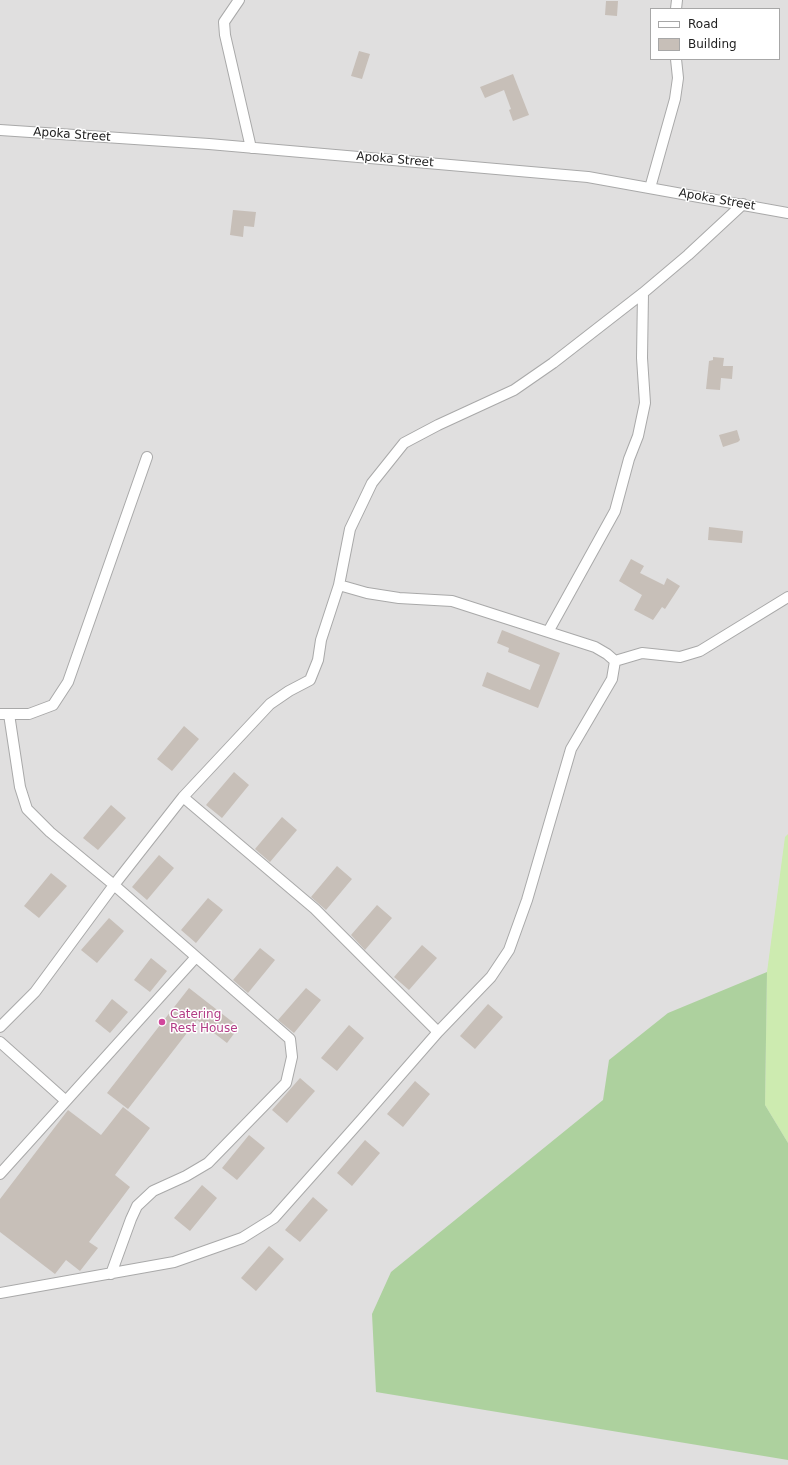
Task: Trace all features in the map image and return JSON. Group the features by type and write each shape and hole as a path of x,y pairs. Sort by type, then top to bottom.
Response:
{"street":[{"path":"238,0 224,22 225,35 251,148"},
{"path":"650,188 675,99 678,78 676,60"},
{"name":"Apoka Street","path":"0,130 251,148 588,177 788,213"},
{"path":"0,1027 35,992 183,797 270,704 289,691 310,680 318,660 321,640 339,585 350,529 372,483 404,443 438,425 514,390 553,363 643,294 743,204"},
{"path":"548,632 615,511 629,459 638,436 645,403 642,358 643,294"},
{"path":"111,1274 137,1206 153,1191 186,1176 208,1163 286,1083 292,1058 290,1039 50,832 27,809 20,787 5,714 29,714 53,705 68,682 147,457"},
{"path":"339,585 367,593 399,598 452,601 595,647 615,661"},
{"path":"615,661 642,653 680,657 700,652 788,597"},
{"path":"0,1293 174,1262 242,1238 274,1218 438,1032 491,977 509,950 527,900 571,749 612,679 615,661"},
{"path":"183,797 315,908 438,1032"},
{"path":"0,1174 196,957"},
{"path":"0,1042 66,1101"}],"shaded area":[{"path":"0,0 788,0 788,1465 0,1465"}],"green space":[{"path":"788,834 788,1143 765,1105 767,972 785,837"},
{"path":"767,972 765,1105 788,1143 788,1460 376,1392 372,1314 391,1272 603,1100 609,1060 668,1013"}],"building":[{"path":"606,1 618,1 617,16 605,15"},
{"path":"359,51 370,54 362,79 351,76"},
{"path":"513,74 529,115 513,121 509,110 511,109 504,90 485,98 480,87"},
{"path":"233,210 256,212 254,227 244,226 243,237 230,235"},
{"path":"713,357 724,358 723,366 733,366 732,379 721,378 720,390 706,389 709,361 713,360"},
{"path":"737,430 740,440 723,447 719,435"},
{"path":"709,527 743,531 742,543 708,540"},
{"path":"631,559 644,566 640,573 664,585 667,578 680,586 665,609 662,607 653,620 634,610 642,595 619,581"},
{"path":"502,630 560,653 538,708 482,686 487,672 530,690 540,665 508,652 509,648 497,643"},
{"path":"184,726 199,739 172,771 157,759"},
{"path":"234,772 249,785 222,818 206,805"},
{"path":"111,805 126,818 98,850 83,838"},
{"path":"282,817 297,830 270,862 255,849"},
{"path":"159,855 174,868 147,900 132,887"},
{"path":"337,866 352,879 326,910 311,897"},
{"path":"51,873 67,886 39,918 24,906"},
{"path":"208,898 223,910 196,943 181,930"},
{"path":"377,905 392,918 365,950 351,935"},
{"path":"109,918 124,931 97,963 81,950"},
{"path":"422,945 437,958 409,990 394,977"},
{"path":"260,948 275,960 248,993 233,980"},
{"path":"151,958 167,971 150,992 134,980"},
{"path":"189,988 239,1027 227,1043 197,1020 128,1109 107,1093"},
{"path":"306,988 321,1000 294,1033 278,1020"},
{"path":"112,999 128,1012 110,1033 95,1021"},
{"path":"488,1004 503,1017 475,1049 460,1036"},
{"path":"349,1025 364,1038 337,1071 321,1058"},
{"path":"300,1078 315,1091 287,1123 272,1110"},
{"path":"415,1081 430,1094 403,1127 387,1114"},
{"path":"123,1107 150,1128 115,1175 130,1187 89,1242 98,1248 80,1271 66,1260 55,1274 0,1232 0,1199 68,1110 101,1135"},
{"path":"249,1135 265,1148 237,1180 222,1168"},
{"path":"365,1140 380,1153 352,1186 337,1173"},
{"path":"202,1185 217,1198 190,1231 174,1218"},
{"path":"313,1197 328,1210 300,1242 285,1230"},
{"path":"269,1246 284,1259 256,1291 241,1278"}],"place":[{"name":"Catering Rest House","path":"162,1022"}]}
